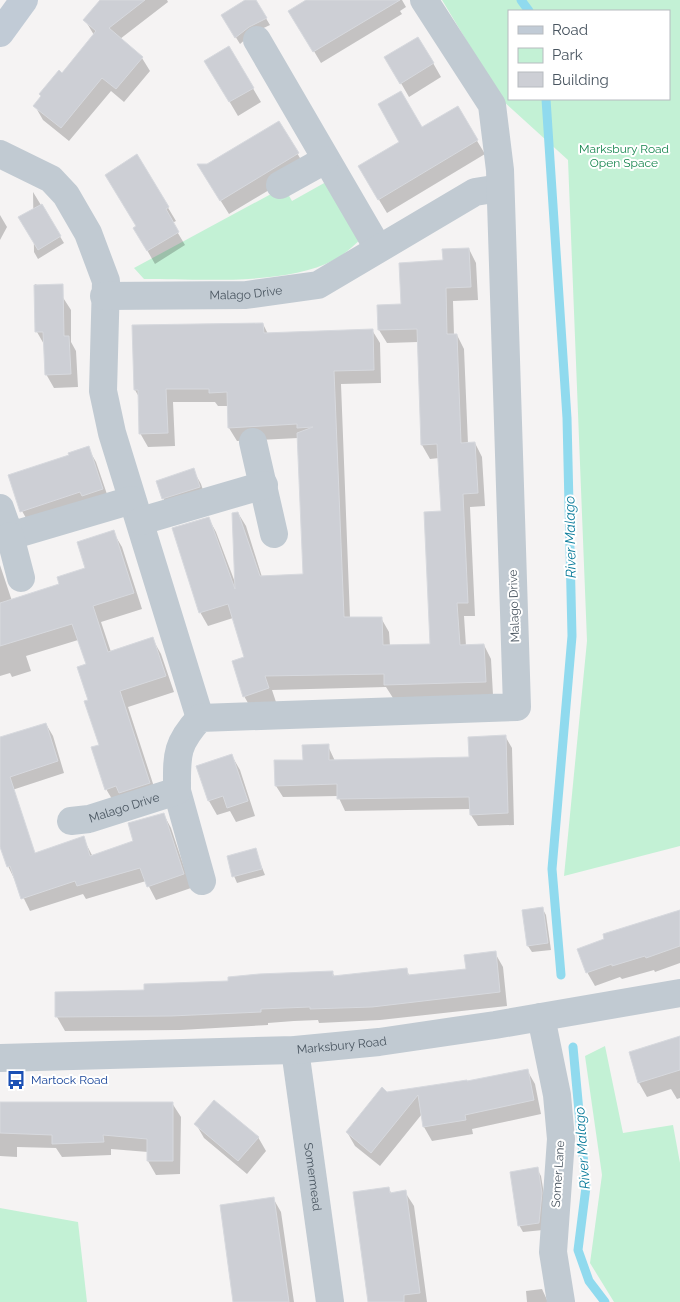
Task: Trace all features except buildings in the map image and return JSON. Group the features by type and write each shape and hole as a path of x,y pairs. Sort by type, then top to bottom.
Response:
{"main road":[{"path":"0,33 24,0"}],"street":[{"name":"Malago Drive","path":"202,881 177,791 176,754 188,731 200,718 517,707 500,188 492,105 424,0"},
{"path":"257,40 325,160 378,248"},
{"path":"0,154 52,179 66,195 88,233 106,281 104,296 104,391 112,433 200,718"},
{"path":"280,185 325,160"},
{"name":"Malago Drive","path":"104,296 246,295 318,286 378,248 475,192 500,188"},
{"path":"253,442 274,534"},
{"path":"10,536 264,485"},
{"path":"0,508 10,536 20,578"},
{"name":"Malago Drive","path":"71,821 89,819 177,791"},
{"name":"Marksbury Road","path":"0,1058 295,1050 379,1042 579,1011 680,993"},
{"name":"Somer Lane","path":"545,1016 562,1139 553,1252 561,1302"},
{"name":"Somermead","path":"295,1050 330,1302"}],"green space":[{"name":"Marksbury Road Open Space","path":"442,0 680,0 680,846 564,876 587,641 568,160 503,101"},
{"path":"326,182 361,239 334,260 291,274 241,279 144,279 134,268 284,187 292,201"},
{"path":"605,1046 623,1133 673,1125 680,1163 680,1302 614,1302 590,1263 602,1175 585,1056"},
{"path":"0,1208 78,1222 87,1302 0,1302"}],"waterway":[{"name":"River Malago","path":"521,0 528,10"},
{"name":"River Malago","path":"546,100 567,418 572,636 552,869 561,975"},
{"name":"River Malago","path":"573,1047 586,1187 578,1250 589,1281 605,1302"}],"place":[{"name":"Martock Road","path":"16,1080"}]}
